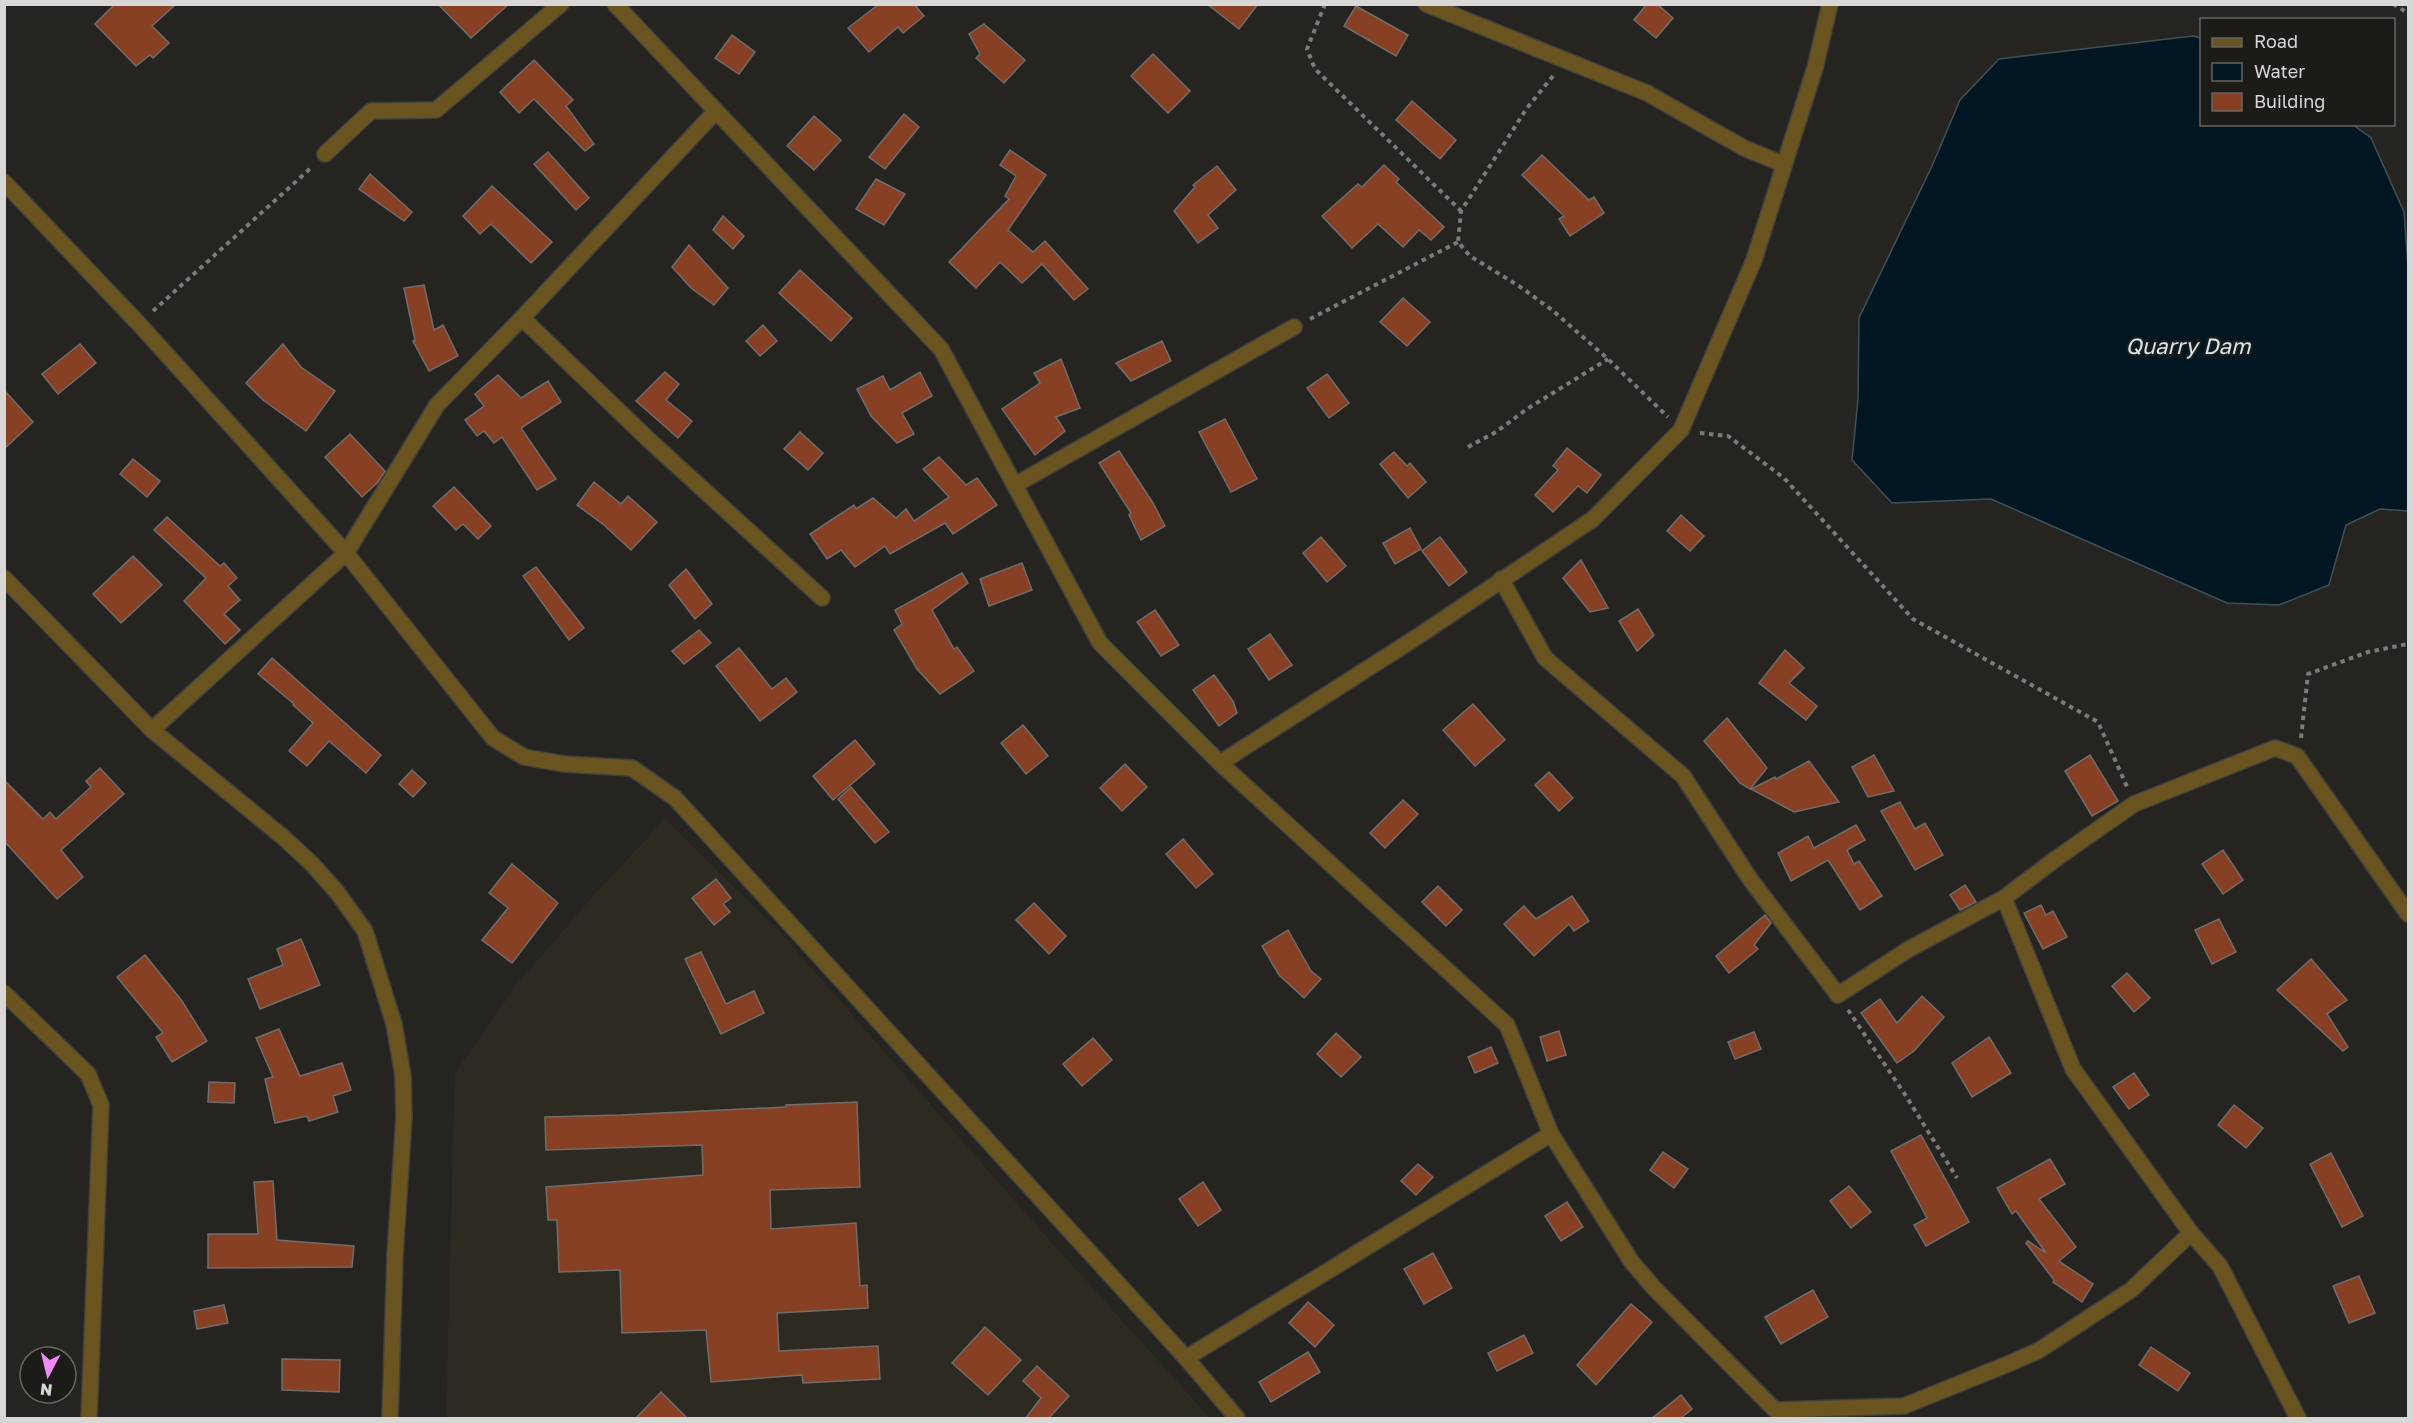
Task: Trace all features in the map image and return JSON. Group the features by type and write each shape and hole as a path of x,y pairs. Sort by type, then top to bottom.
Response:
{"street":[{"path":"325,154 370,111 436,110 561,4"},
{"path":"615,4 941,349 1100,643 1220,763 1507,1025 1551,1134 1631,1261 1654,1288 1775,1410 1905,1412 2038,1351 2132,1290 2191,1233"},
{"path":"1426,4 1647,93 1743,148 1783,164"},
{"path":"1220,763 1417,637 1593,519 1681,430 1754,260 1815,68 1830,4"},
{"path":"152,730 346,553 437,405 716,111"},
{"path":"4,182 139,324 346,553 493,738 524,757 564,764 632,768 675,798 1185,1358 1237,1419"},
{"path":"522,318 649,440 822,598"},
{"path":"1015,485 1294,327"},
{"path":"4,578 152,730 283,837 312,864 337,892 365,931 394,1024 403,1076 404,1118 395,1255 390,1419"},
{"path":"1501,579 1545,658 1683,776 1750,879 1838,995 1909,950 2004,898 2056,858 2134,804 2274,748 2297,756 2409,914"},
{"path":"2004,898 2073,1069 2191,1233 2220,1266 2298,1419"},
{"path":"4,993 88,1074 101,1106 89,1419"},
{"path":"1185,1358 1551,1134"}],"path":[{"path":"1325,4 1307,49 1315,69 1461,211"},
{"path":"2393,4 2407,13"},
{"path":"1565,61 1527,108 1461,211 1458,242 1470,256 1552,310 1608,359 1681,430 1728,436 1784,478 1913,619 2098,722 2116,758 2134,804"},
{"path":"139,324 291,189 325,154"},
{"path":"1294,327 1458,242"},
{"path":"1468,447 1496,432 1527,409 1608,359"},
{"path":"2297,756 2304,722 2308,674 2368,652 2409,644"},
{"path":"1838,995 1906,1096 1957,1178"}],"shaded area":[{"path":"665,819 778,930 1027,1215 1210,1418 446,1418 455,1073 517,984 595,894"}],"water":[{"name":"Quarry Dam","path":"2193,36 2200,38 2200,126 2354,126 2371,138 2404,212 2408,266 2408,511 2380,509 2346,525 2329,585 2279,605 2227,603 1991,499 1892,503 1852,460 1858,399 1859,318 1932,166 1960,100 1999,59"}],"building":[{"path":"115,4 176,4 152,26 169,43 153,58 150,55 136,66 95,24"},
{"path":"438,4 509,4 471,38"},
{"path":"879,4 914,4 924,16 903,33 898,27 869,52 848,28"},
{"path":"1207,4 1258,4 1239,29"},
{"path":"1647,4 1657,4 1673,18 1656,38 1634,20"},
{"path":"1356,6 1408,35 1396,56 1344,26"},
{"path":"984,24 1025,60 1004,83 976,58 980,54 969,34"},
{"path":"732,35 755,52 739,74 715,58"},
{"path":"1153,54 1190,91 1168,113 1131,76"},
{"path":"534,60 573,100 566,106 594,144 585,151 534,99 519,113 500,92"},
{"path":"1412,101 1456,140 1440,159 1396,120"},
{"path":"904,114 919,127 885,169 869,157"},
{"path":"814,116 841,140 814,170 787,146"},
{"path":"1010,150 1046,175 1008,230 1033,252 1045,241 1088,289 1074,300 1042,264 1022,283 1000,262 976,288 949,262 1009,199 1005,196 1016,176 1000,165"},
{"path":"548,152 589,198 576,210 534,164"},
{"path":"1542,155 1589,200 1594,197 1604,213 1570,236 1559,219 1564,216 1522,175"},
{"path":"1384,165 1399,179 1396,182 1444,227 1431,240 1419,230 1403,247 1378,224 1352,248 1322,216 1358,184 1362,187"},
{"path":"1217,166 1236,190 1208,215 1218,228 1198,243 1174,211 1195,187 1193,185"},
{"path":"370,174 412,212 404,221 359,189"},
{"path":"876,179 905,194 884,225 856,209"},
{"path":"492,186 552,242 531,263 491,224 480,234 463,216"},
{"path":"723,216 744,236 733,249 713,230"},
{"path":"689,245 728,288 714,305 691,288 672,267"},
{"path":"800,270 852,318 831,341 779,293"},
{"path":"424,285 434,330 443,325 458,356 429,371 413,341 415,340 404,288"},
{"path":"1403,298 1430,322 1407,346 1380,322"},
{"path":"763,325 777,341 760,356 746,341"},
{"path":"1162,341 1171,361 1131,381 1116,363"},
{"path":"80,344 96,363 58,394 42,374"},
{"path":"283,344 301,367 335,391 306,431 263,400 246,383"},
{"path":"1061,359 1080,408 1056,417 1065,431 1035,455 1002,409 1040,383 1034,373"},
{"path":"665,372 679,384 666,400 692,421 678,438 636,401"},
{"path":"920,372 932,396 902,413 914,434 897,443 871,416 857,389 883,376 890,390"},
{"path":"1327,374 1349,403 1329,418 1307,388"},
{"path":"498,375 521,398 548,381 561,402 521,428 556,479 537,490 502,437 494,443 484,431 477,436 465,420 484,406 475,394"},
{"path":"4,390 33,422 4,449"},
{"path":"1225,419 1257,479 1231,492 1199,432"},
{"path":"800,432 823,453 808,470 784,449"},
{"path":"350,434 385,471 378,482 362,497 325,457"},
{"path":"1567,448 1601,475 1587,493 1578,486 1553,512 1535,495 1558,470 1553,466"},
{"path":"1119,451 1165,526 1141,540 1129,515 1131,513 1099,463"},
{"path":"1394,452 1407,466 1410,463 1426,482 1408,498 1380,464"},
{"path":"939,457 966,485 977,478 997,505 953,534 945,523 890,554 885,546 855,567 841,550 827,559 810,534 854,505 856,509 873,498 896,518 906,509 914,521 949,497 923,469"},
{"path":"133,459 160,481 147,497 120,474"},
{"path":"594,482 621,504 628,496 657,522 631,550 604,525 577,505"},
{"path":"454,487 491,526 478,539 463,524 456,530 433,506"},
{"path":"1681,515 1704,536 1690,551 1667,531"},
{"path":"167,517 220,566 224,563 237,578 228,586 240,600 224,614 240,630 225,644 184,601 206,578 154,530"},
{"path":"1410,528 1421,549 1395,564 1383,543"},
{"path":"1321,537 1346,566 1327,582 1303,553"},
{"path":"1440,537 1467,572 1449,586 1422,551"},
{"path":"133,556 162,585 121,623 93,594"},
{"path":"1581,560 1608,608 1590,612 1563,578"},
{"path":"1022,563 1032,590 989,606 980,579"},
{"path":"536,567 584,628 569,640 523,576"},
{"path":"686,569 712,604 695,619 669,585"},
{"path":"962,573 968,583 932,610 954,649 957,647 974,671 940,694 917,669 894,630 902,624 895,610"},
{"path":"1638,609 1654,635 1637,651 1619,621"},
{"path":"1155,610 1179,645 1161,656 1137,622"},
{"path":"699,630 711,643 684,664 672,651"},
{"path":"1270,634 1292,665 1269,680 1248,649"},
{"path":"739,648 772,689 786,678 797,692 760,721 716,666"},
{"path":"1785,650 1804,668 1789,683 1817,706 1806,720 1759,683"},
{"path":"272,658 381,755 366,773 329,741 307,766 289,751 313,723 258,674"},
{"path":"1214,675 1233,701 1237,713 1219,726 1193,690"},
{"path":"1473,704 1505,740 1475,766 1443,730"},
{"path":"1727,718 1767,768 1750,789 1740,783 1704,741"},
{"path":"1023,725 1048,756 1026,774 1001,743"},
{"path":"855,740 875,764 833,800 813,776"},
{"path":"1874,755 1894,791 1868,797 1852,767"},
{"path":"2090,755 2118,801 2092,816 2065,771"},
{"path":"1809,761 1839,802 1794,812 1751,789 1775,777 1776,779"},
{"path":"1125,764 1147,787 1122,811 1100,788"},
{"path":"100,768 124,794 61,850 83,877 57,899 4,841 4,780 43,819 50,812 56,819 91,787 86,781"},
{"path":"412,770 426,783 413,797 399,784"},
{"path":"1549,772 1573,798 1559,811 1535,785"},
{"path":"851,787 889,832 875,843 838,799"},
{"path":"1403,800 1418,814 1385,848 1370,833"},
{"path":"1900,802 1915,829 1925,823 1943,855 1915,870 1881,811"},
{"path":"1856,825 1865,840 1847,850 1854,864 1859,861 1882,896 1860,910 1828,860 1791,881 1778,853 1808,836 1814,848"},
{"path":"1183,839 1213,874 1196,888 1166,854"},
{"path":"2223,850 2243,880 2223,894 2202,864"},
{"path":"512,864 558,903 512,963 482,940 508,908 489,893"},
{"path":"716,879 731,898 723,904 730,912 714,925 692,898"},
{"path":"1965,885 1976,902 1960,910 1950,895"},
{"path":"1438,886 1462,910 1446,926 1422,902"},
{"path":"1572,896 1589,921 1574,931 1569,924 1534,956 1504,924 1524,906 1536,919"},
{"path":"1034,903 1066,936 1049,954 1016,920"},
{"path":"2041,905 2046,915 2053,911 2067,937 2043,949 2024,913"},
{"path":"1765,915 1771,923 1754,945 1758,949 1729,973 1716,956"},
{"path":"2219,919 2236,952 2212,964 2195,930"},
{"path":"1288,930 1311,971 1321,979 1304,998 1279,975 1262,946"},
{"path":"301,939 320,985 260,1009 248,979 283,965 277,949"},
{"path":"701,952 726,1004 754,991 764,1013 721,1034 685,959"},
{"path":"145,955 182,1001 207,1041 172,1062 156,1037 163,1033 117,977"},
{"path":"2311,959 2347,1000 2327,1014 2348,1047 2343,1051 2277,990"},
{"path":"2127,973 2150,998 2134,1012 2112,986"},
{"path":"1922,996 1944,1017 1914,1051 1897,1063 1861,1013 1880,999 1897,1023"},
{"path":"279,1029 300,1076 342,1063 351,1090 333,1096 338,1112 309,1121 307,1116 275,1123 265,1079 273,1077 256,1038"},
{"path":"1559,1031 1566,1055 1547,1061 1540,1037"},
{"path":"1754,1032 1761,1049 1735,1059 1728,1042"},
{"path":"1336,1033 1361,1057 1341,1077 1317,1054"},
{"path":"1989,1037 2011,1073 1972,1097 1952,1063"},
{"path":"1093,1038 1112,1060 1082,1086 1063,1064"},
{"path":"1491,1047 1498,1063 1475,1073 1468,1057"},
{"path":"2134,1073 2149,1095 2129,1109 2113,1087"},
{"path":"209,1082 235,1083 234,1103 208,1102"},
{"path":"857,1102 860,1187 770,1190 771,1229 856,1223 860,1286 867,1285 868,1308 777,1313 779,1351 878,1346 880,1379 803,1383 802,1375 711,1382 706,1330 622,1333 620,1270 559,1272 557,1220 548,1220 546,1187 703,1175 702,1145 546,1150 545,1117"},
{"path":"2234,1105 2263,1128 2246,1148 2218,1125"},
{"path":"1921,1135 1969,1222 1926,1246 1914,1225 1927,1218 1891,1151"},
{"path":"1663,1152 1688,1169 1674,1188 1650,1170"},
{"path":"2331,1153 2363,1216 2342,1227 2310,1164"},
{"path":"2050,1159 2065,1184 2039,1199 2076,1247 2059,1261 2093,1284 2082,1302 2053,1282 2054,1280 2026,1243 2028,1241 2046,1253 2016,1211 2012,1214 1997,1188"},
{"path":"1418,1164 1433,1177 1416,1195 1401,1181"},
{"path":"273,1181 277,1240 354,1246 352,1267 208,1268 208,1234 258,1234 254,1182"},
{"path":"1203,1182 1221,1210 1198,1226 1179,1199"},
{"path":"1849,1186 1871,1212 1851,1228 1830,1201"},
{"path":"1567,1202 1583,1227 1561,1241 1545,1216"},
{"path":"1433,1253 1452,1288 1424,1304 1404,1269"},
{"path":"2359,1276 2375,1313 2349,1323 2333,1286"},
{"path":"1813,1290 1828,1317 1781,1344 1765,1317"},
{"path":"1308,1302 1334,1325 1315,1347 1289,1323"},
{"path":"1631,1304 1652,1322 1596,1385 1577,1365"},
{"path":"224,1305 228,1323 197,1329 194,1311"},
{"path":"985,1327 1021,1360 988,1395 952,1363"},
{"path":"1524,1335 1533,1353 1497,1371 1488,1353"},
{"path":"2151,1347 2190,1373 2178,1391 2139,1365"},
{"path":"1308,1352 1320,1372 1271,1402 1259,1382"},
{"path":"282,1359 340,1360 339,1392 282,1390"},
{"path":"1037,1366 1069,1396 1048,1419 1025,1419 1041,1398 1023,1381"},
{"path":"661,1392 688,1419 635,1419"},
{"path":"1681,1395 1692,1409 1680,1419 1651,1419"}]}
